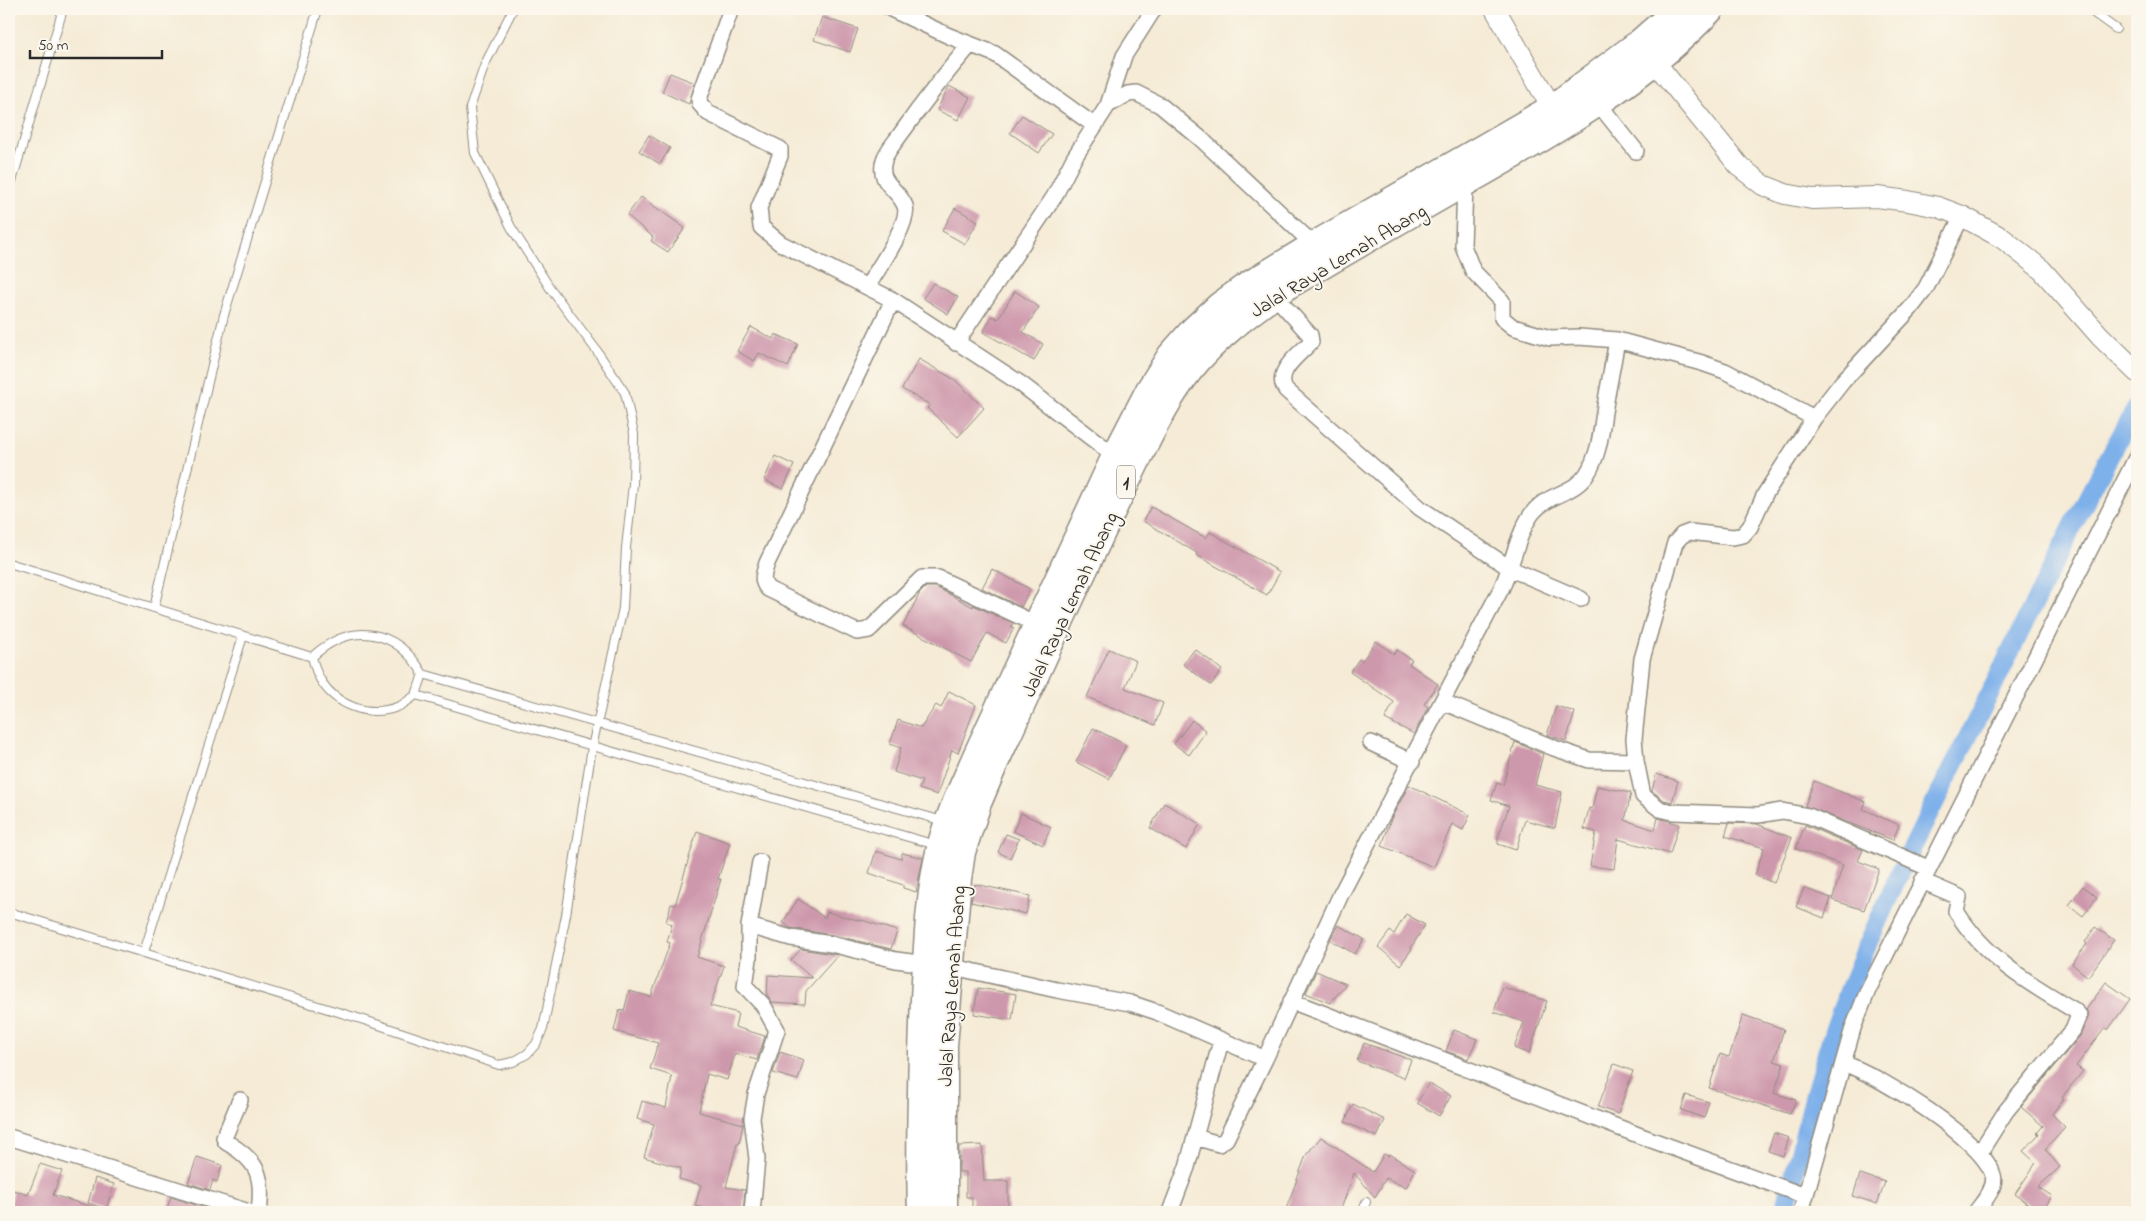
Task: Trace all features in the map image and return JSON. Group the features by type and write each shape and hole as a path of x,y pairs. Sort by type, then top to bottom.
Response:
{"highway":[{"name":"Jalal Raya Lemah Abang","path":"955,838 978,803 1096,546 1163,412 1188,372 1214,342 1274,295 1544,139 1598,103 1646,52 1678,9"},
{"name":"Jalal Raya Lemah Abang","path":"921,1212 920,1093 955,838 976,756 1114,456 1149,390 1171,355 1193,330 1219,306 1245,287 1646,52 1711,9"},
{"name":"Jalal Raya Lemah Abang","path":"938,965 944,1046 944,1212"}],"street":[{"path":"731,9 700,92 700,104 708,113 780,149 780,156 759,208 761,227 766,233 780,243 893,300 956,344 1021,384 1114,456"},
{"path":"891,9 921,24 996,54 1095,126"},
{"path":"956,344 1054,197 1074,158 1108,105 1124,56 1154,9"},
{"path":"1495,9 1552,108"},
{"path":"867,287 906,216 905,206 886,182 882,173 884,159 930,93 970,45"},
{"path":"1646,52 1740,166 1763,185 1785,194 1812,199 1868,197 1908,201 1938,207 1962,216 2002,238 2041,269 2100,336 2137,372"},
{"path":"1108,105 1130,93 1142,96 1160,106 1200,138 1314,245"},
{"path":"1598,103 1636,150"},
{"path":"1465,183 1463,246 1473,270 1502,301 1502,318 1513,326 1550,338 1579,337 1617,340 1650,348 1725,371 1814,418"},
{"path":"1962,216 1926,288 1910,309 1843,381 1814,418 1764,494 1750,527 1743,535 1733,537 1690,532 1682,536 1676,543 1642,659 1634,739 1643,796 1660,809 1673,812 1758,815 1782,811 1795,812 1809,816 1895,853 1960,897 1956,911 1979,943 2021,978 2074,1010 2079,1016 2073,1030 2006,1111 1980,1152"},
{"path":"1274,295 1310,335 1311,342 1283,372 1281,380 1286,390 1420,508 1511,569 1581,599"},
{"path":"893,300 767,563 763,577 764,585 768,589 857,632 869,630 922,578 930,577 938,578 962,588 1036,624"},
{"path":"1195,1138 1219,1144 1226,1139 1341,894 1412,762 1511,569 1525,526 1533,512 1540,505 1577,484 1587,475 1601,438 1617,340"},
{"path":"1801,1212 1801,1195 1853,1028 1868,990 1922,871 2137,456"},
{"path":"1443,702 1554,748 1589,760 1636,761"},
{"path":"1371,743 1412,762"},
{"path":"752,1212 756,1159 752,1118 756,1094 777,1030 763,1005 744,986 749,958 749,926 760,862"},
{"path":"749,926 791,938 831,944 896,960 938,965 1130,1003 1157,1012 1264,1059"},
{"path":"1291,1001 1801,1195"},
{"path":"1170,1212 1187,1167 1221,1041"},
{"path":"1843,1063 1877,1078 1922,1104 1980,1152 1994,1180 1988,1195 1976,1212"},
{"path":"240,1100 224,1138 226,1142 244,1153 258,1170 262,1196 259,1212"},
{"path":"9,1137 249,1212"}],"lane":[{"path":"9,191 63,9"},
{"path":"154,608 224,315 318,9"},
{"path":"9,912 361,1019 499,1065 514,1062 528,1054 536,1044 543,1029 566,915 592,747 623,608 626,548 633,484 634,434 625,393 597,351 550,288 511,227 475,153 470,108 485,64 513,9"},
{"path":"2088,9 2116,29"},
{"path":"9,563 312,658"},
{"path":"312,658 324,646 339,638 356,634 372,634 388,639 403,648 423,674 597,724 955,838"},
{"path":"144,952 243,636"},
{"path":"312,658 319,679 333,696 353,708 375,712 397,707 416,695 423,674"},
{"path":"416,695 592,747 955,838"},
{"path":"1362,1212 1366,1202"}],"building":[{"path":"822,17 858,29 850,52 814,40"},
{"path":"670,73 695,83 689,104 662,92"},
{"path":"949,86 970,97 958,120 937,110"},
{"path":"1022,115 1052,134 1039,153 1010,133"},
{"path":"649,135 670,148 660,164 639,151"},
{"path":"641,197 685,228 668,252 651,241 653,237 627,215"},
{"path":"955,208 978,221 965,244 942,231"},
{"path":"933,283 958,297 948,314 923,298"},
{"path":"1015,291 1039,307 1023,332 1043,344 1034,361 983,332 992,316 998,319"},
{"path":"751,327 773,339 775,334 798,344 788,367 759,353 754,361 737,351"},
{"path":"919,359 955,380 984,408 958,437 927,408 930,405 902,389"},
{"path":"775,456 794,465 783,489 764,480"},
{"path":"1151,507 1206,538 1210,532 1280,572 1267,595 1196,555 1197,553 1143,521"},
{"path":"992,569 1030,589 1021,607 982,588"},
{"path":"926,587 936,587 973,607 973,605 1013,623 1011,627 1014,628 1006,643 987,633 971,662 903,626 920,593"},
{"path":"1376,641 1394,654 1397,650 1412,660 1409,664 1438,684 1424,704 1428,707 1414,734 1385,719 1394,702 1350,672 1359,659 1362,661"},
{"path":"1109,649 1136,661 1125,688 1163,703 1155,725 1087,697"},
{"path":"1195,649 1222,670 1211,685 1183,664"},
{"path":"949,691 976,705 958,753 952,750 937,795 919,789 922,781 894,772 901,748 890,744 898,720 921,728 936,705 941,708"},
{"path":"1556,706 1575,712 1566,741 1547,735"},
{"path":"1192,720 1206,731 1189,755 1174,744"},
{"path":"1093,728 1126,745 1109,779 1076,762"},
{"path":"1515,742 1543,754 1535,785 1562,792 1555,828 1525,820 1516,850 1498,844 1498,838 1509,806 1491,800 1497,783 1503,785"},
{"path":"1656,774 1678,781 1672,802 1664,800 1652,791"},
{"path":"1814,781 1866,802 1863,809 1899,825 1893,840 1805,806"},
{"path":"1409,785 1470,815 1463,830 1452,824 1434,867 1382,846 1391,819"},
{"path":"1597,786 1631,793 1625,820 1655,830 1658,818 1679,824 1670,854 1618,839 1614,869 1590,866 1596,832 1584,829 1589,808 1592,809"},
{"path":"1164,803 1200,824 1186,849 1150,828"},
{"path":"1021,813 1051,827 1043,845 1013,831"},
{"path":"1729,823 1757,824 1792,838 1774,883 1755,875 1764,848 1725,836"},
{"path":"1805,825 1863,850 1858,861 1879,869 1864,910 1832,900 1843,865 1796,849"},
{"path":"697,831 730,843 718,879 721,879 697,957 724,966 710,1006 738,1013 735,1027 765,1036 757,1060 735,1054 727,1080 707,1074 699,1112 743,1124 726,1187 745,1190 743,1212 720,1212 695,1206 701,1185 679,1179 681,1168 644,1157 654,1124 637,1119 642,1101 666,1108 672,1076 650,1069 658,1043 614,1031 619,1010 624,1011 629,991 651,997 670,943 667,942 672,924 666,922 671,904 675,905"},
{"path":"1006,834 1019,839 1010,858 998,852"},
{"path":"876,851 901,859 902,853 923,858 916,892 903,888 903,885 869,873"},
{"path":"975,884 1030,896 1026,914 971,902"},
{"path":"2083,886 2097,897 2083,916 2069,905"},
{"path":"1804,888 1831,898 1824,918 1796,907"},
{"path":"798,899 825,918 827,912 897,931 891,949 833,935 790,928 783,922"},
{"path":"1406,914 1425,925 1412,949 1400,965 1378,947 1390,931 1394,934"},
{"path":"1338,925 1364,939 1355,954 1330,940"},
{"path":"2095,927 2114,940 2088,977 2072,964 2087,944 2085,942"},
{"path":"801,949 838,955 806,991 805,1004 772,1002 767,995 768,975 812,978 791,960"},
{"path":"1316,971 1346,984 1330,1003 1306,993"},
{"path":"2106,982 2130,999 2108,1030 2105,1028 2076,1066 2083,1071 2062,1097 2064,1099 2052,1114 2065,1127 2045,1149 2060,1167 2038,1187 2052,1196 2042,1212 2025,1212 2030,1205 2015,1194 2036,1163 2023,1151 2039,1134 2037,1133 2043,1126 2021,1107 2080,1036 2089,1016 2086,1010"},
{"path":"1502,987 1547,1001 1529,1054 1514,1048 1524,1022 1494,1012"},
{"path":"978,988 1016,994 1012,1020 974,1014"},
{"path":"1743,1015 1784,1029 1774,1061 1784,1064 1774,1093 1796,1100 1790,1114 1709,1088 1720,1054 1729,1057"},
{"path":"1454,1030 1477,1039 1468,1059 1446,1051"},
{"path":"1364,1043 1411,1060 1404,1078 1357,1061"},
{"path":"780,1052 804,1060 798,1080 773,1073"},
{"path":"1614,1064 1633,1071 1618,1114 1598,1107"},
{"path":"1429,1083 1451,1096 1439,1116 1417,1103"},
{"path":"1686,1095 1709,1102 1704,1118 1681,1110"},
{"path":"1353,1104 1385,1120 1377,1137 1345,1122"},
{"path":"1774,1133 1789,1138 1783,1156 1768,1151"},
{"path":"1321,1137 1373,1172 1384,1154 1388,1156 1389,1154 1415,1170 1406,1188 1386,1178 1375,1197 1354,1173 1340,1212 1285,1212 1306,1155"},
{"path":"982,1145 984,1181 1008,1181 1008,1212 972,1212 972,1197 966,1197 966,1172 959,1172 959,1146"},
{"path":"197,1157 222,1165 217,1182 213,1180 210,1190 188,1183"},
{"path":"40,1164 62,1171 53,1195 99,1209 98,1212 9,1212 14,1190 28,1195"},
{"path":"1860,1174 1885,1182 1877,1204 1853,1196"},
{"path":"95,1178 114,1184 106,1209 88,1203"},
{"path":"171,1197 205,1208 203,1212 166,1212"}],"waterway":[{"path":"1784,1212 1825,1058 1857,969 1909,855 2096,481 2137,407"}]}
